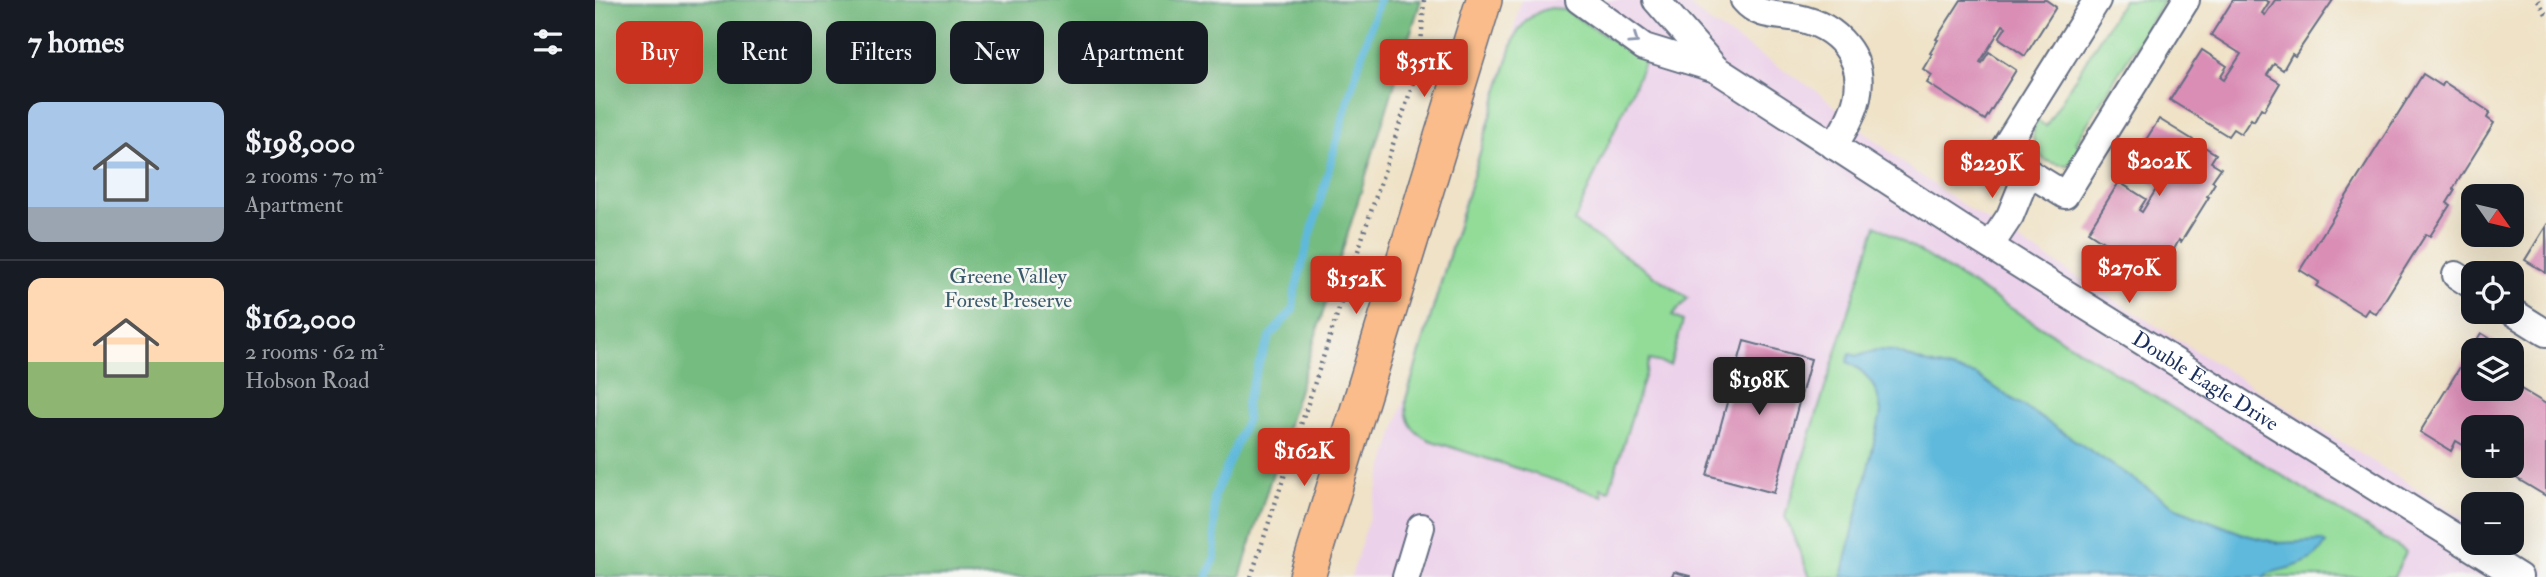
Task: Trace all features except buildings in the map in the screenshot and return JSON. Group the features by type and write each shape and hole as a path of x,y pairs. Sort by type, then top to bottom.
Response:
{"main road":[{"path":"1307,577 1484,0"}],"street":[{"name":"Double Eagle Drive","path":"1579,0 1644,47 1716,69"},
{"name":"Double Eagle Drive","path":"1656,0 1716,69 1990,246 2519,577"},
{"path":"1744,0 1749,6 1768,16 1797,17 1823,25 1841,38 1853,56 1859,77 1857,98 1851,117 1834,146"},
{"path":"2097,0 2000,155 2065,195 2186,0"},
{"path":"1990,246 2010,216 2028,172"},
{"path":"2524,319 2546,333"},
{"path":"1406,577 1421,527"}],"path":[{"path":"1251,577 1420,62 1425,0"},
{"path":"2538,0 2546,14"}],"shaded area":[{"path":"1521,0 1684,0 1709,22 1815,90 1909,168 1969,209 2461,516 2461,555 2522,555 2546,570 2546,577 1351,577 1512,39"}],"green space":[{"name":"Greene Valley Forest Preserve","path":"595,0 1421,0 1240,577 595,577"},
{"path":"2123,0 2164,0 2076,142 2084,149 2068,165 2049,162 2035,146 2033,138 2036,120 2046,126"},
{"path":"1551,8 1563,9 1645,61 1574,222 1688,298 1672,316 1683,321 1670,365 1649,360 1609,491 1601,488 1603,496 1429,440 1413,428 1406,413 1406,399 1514,39 1528,19"},
{"path":"1876,225 2406,552 2394,577 1810,577 1785,516"}],"water":[{"path":"1877,350 1894,351 1925,363 1976,375 2179,509 2246,535 2279,543 2321,541 2326,544 2307,561 2264,577 1842,577 1881,413 1878,397 1871,383 1861,371 1847,362 1850,354 1858,356"}],"waterway":[{"path":"1207,577 1215,558 1214,497 1247,419 1246,403 1260,360 1271,335 1293,310 1295,291 1379,0"}]}
